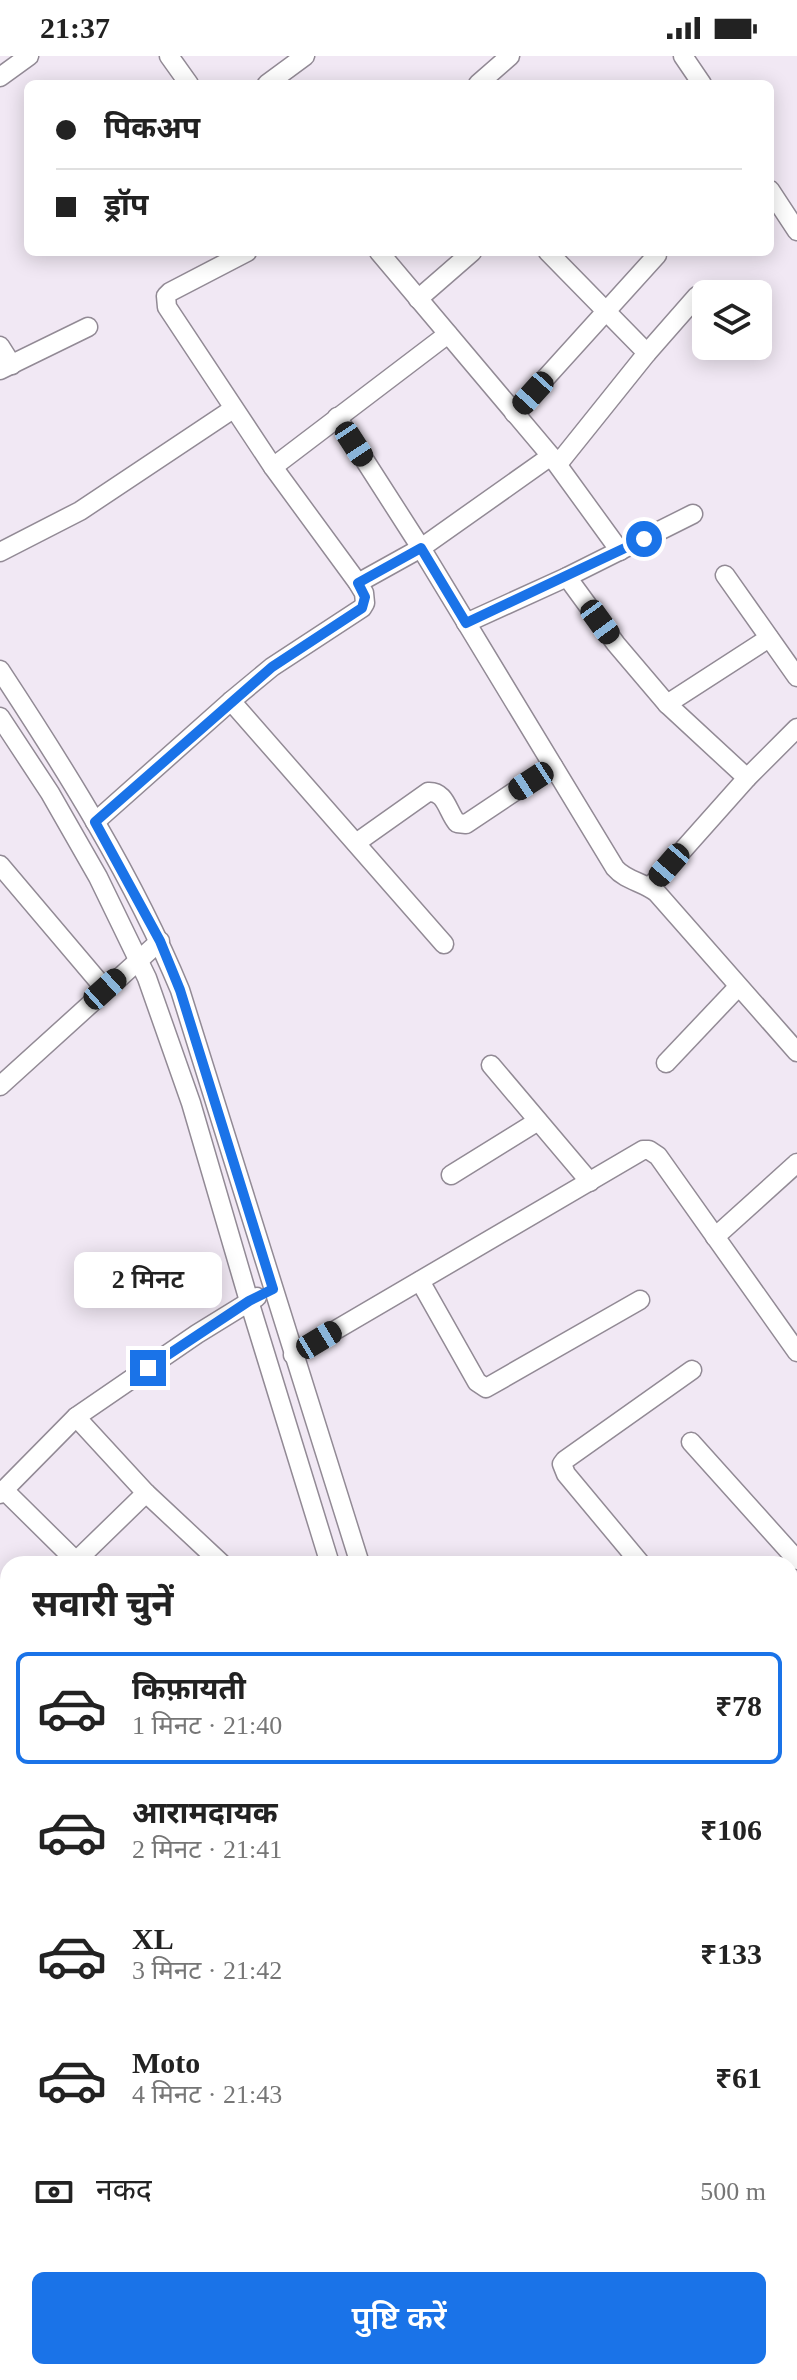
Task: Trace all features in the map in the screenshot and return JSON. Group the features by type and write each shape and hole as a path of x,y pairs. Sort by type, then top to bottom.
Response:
{"street":[{"path":"4,68 29,56"},
{"path":"169,56 186,80"},
{"path":"272,80 305,56"},
{"path":"483,80 510,56"},
{"path":"683,56 699,80"},
{"path":"774,194 791,210 797,231"},
{"path":"95,822 272,667 362,608 365,597 170,315 165,300 170,292 239,256"},
{"path":"382,256 554,460 620,551"},
{"path":"418,299 467,256"},
{"path":"552,256 647,353"},
{"path":"514,413 656,256"},
{"path":"358,583 421,548 554,460 692,302"},
{"path":"0,346 6,368 88,327"},
{"path":"273,467 448,334"},
{"path":"0,552 87,506 233,409"},
{"path":"337,417 421,548 615,868 621,875 650,887 797,1052"},
{"path":"466,623 693,514"},
{"path":"725,575 797,677"},
{"path":"567,577 616,644 667,704 747,778"},
{"path":"667,704 769,638"},
{"path":"0,670 95,822 160,941 180,990 214,1092 353,1556"},
{"path":"231,701 444,944"},
{"path":"23,705 1,720 50,793 98,877 147,978 191,1103 328,1556"},
{"path":"650,887 747,778 797,728"},
{"path":"356,843 432,791 442,796 453,819 461,825 466,824 553,766"},
{"path":"0,865 105,989"},
{"path":"0,1086 160,941"},
{"path":"666,1063 738,987"},
{"path":"491,1065 590,1182"},
{"path":"451,1175 538,1121"},
{"path":"293,1355 638,1151 653,1152 658,1156 797,1352"},
{"path":"715,1237 797,1163"},
{"path":"420,1281 477,1382 486,1388 640,1300"},
{"path":"67,1556 2,1492 76,1417 249,1301 273,1289"},
{"path":"634,1556 566,1474 562,1464 692,1370"},
{"path":"76,1417 208,1556"},
{"path":"691,1442 793,1556"},
{"path":"81,1556 146,1493"}],"route":[{"path":"148,1368 249,1301 273,1289 180,990 160,941 95,822 272,667 362,608 365,597 358,583 421,548 466,623 644,539"}]}
